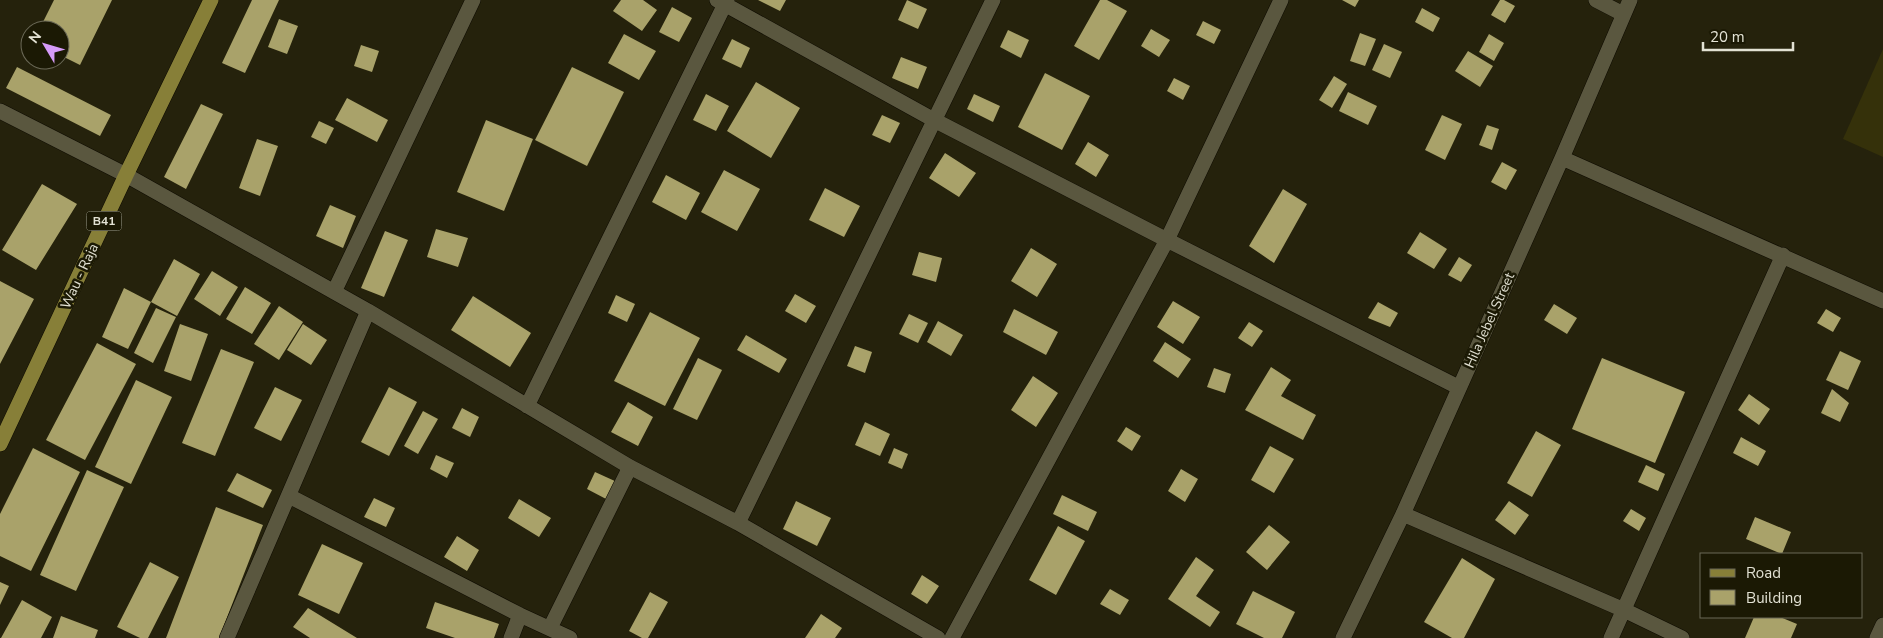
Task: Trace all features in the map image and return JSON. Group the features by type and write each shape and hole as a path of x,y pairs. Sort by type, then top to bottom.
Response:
{"main road":[{"name":"Wau - Raja","path":"0,444 211,0"}],"street":[{"path":"334,292 472,0"},
{"path":"738,523 993,0"},
{"path":"952,638 1167,240 1280,0"},
{"path":"1596,0 1626,7"},
{"path":"527,406 723,2 934,120 1458,387"},
{"name":"Hila Jebel Street","path":"1343,638 1403,514 1458,387 1562,158 1626,7"},
{"path":"0,111 126,176 368,311 630,466 738,523 928,636"},
{"path":"1562,158 1883,301"},
{"path":"1611,638 1783,255"},
{"path":"227,638 368,311"},
{"path":"550,628 630,466"},
{"path":"288,496 520,616 570,638"},
{"path":"1403,514 1624,610 1682,638"},
{"path":"511,638 520,616"},
{"path":"1877,638 1883,625"}],"shaded area":[{"path":"1883,49 1883,157 1843,139"}],"building":[{"path":"54,0 112,0 80,65 70,60 70,20 44,20"},
{"path":"252,0 279,0 245,73 222,63"},
{"path":"621,0 643,0 657,10 642,31 613,11"},
{"path":"758,0 786,0 780,11"},
{"path":"907,0 927,9 918,29 898,20"},
{"path":"1100,0 1107,0 1127,11 1099,60 1074,46"},
{"path":"1342,0 1359,0 1355,7"},
{"path":"1500,0 1515,6 1505,23 1491,15"},
{"path":"672,7 692,18 679,42 659,32"},
{"path":"1422,8 1440,18 1433,32 1415,22"},
{"path":"279,19 298,26 287,54 268,47"},
{"path":"1203,21 1221,30 1214,44 1196,35"},
{"path":"1151,29 1170,40 1159,57 1141,46"},
{"path":"1008,30 1029,40 1021,58 1000,47"},
{"path":"1360,33 1376,39 1365,66 1350,61"},
{"path":"624,34 656,51 639,80 608,63"},
{"path":"1489,34 1504,43 1494,61 1479,52"},
{"path":"732,39 750,48 741,68 722,59"},
{"path":"1384,44 1402,52 1390,78 1372,70"},
{"path":"361,45 379,51 372,72 354,66"},
{"path":"1468,51 1493,66 1480,87 1455,71"},
{"path":"901,57 927,67 918,89 892,78"},
{"path":"17,67 111,115 100,136 6,88"},
{"path":"572,67 624,92 587,166 535,140"},
{"path":"1045,73 1090,96 1062,150 1018,127"},
{"path":"1334,76 1347,84 1332,108 1319,100"},
{"path":"1174,78 1190,86 1183,100 1167,91"},
{"path":"756,82 800,108 771,158 727,131"},
{"path":"1348,92 1377,106 1368,125 1339,111"},
{"path":"706,94 729,106 716,131 693,120"},
{"path":"974,94 1000,106 993,122 967,109"},
{"path":"347,98 388,120 377,142 335,120"},
{"path":"201,104 223,114 186,189 164,177"},
{"path":"882,115 900,123 890,143 872,135"},
{"path":"1442,115 1462,124 1445,160 1425,150"},
{"path":"486,120 533,139 504,211 457,192"},
{"path":"319,121 334,128 326,144 311,137"},
{"path":"1487,125 1499,129 1492,150 1479,145"},
{"path":"257,139 278,146 260,196 239,188"},
{"path":"1088,142 1109,155 1096,177 1075,164"},
{"path":"945,153 976,173 959,197 929,178"},
{"path":"1502,162 1517,170 1506,190 1491,182"},
{"path":"724,170 760,189 737,231 701,212"},
{"path":"666,175 700,193 686,220 652,202"},
{"path":"42,184 77,204 36,270 2,250"},
{"path":"825,188 860,206 844,237 809,220"},
{"path":"1283,189 1307,204 1274,263 1249,246"},
{"path":"330,205 356,216 343,248 316,236"},
{"path":"436,229 468,238 458,267 427,257"},
{"path":"385,231 408,240 384,297 361,288"},
{"path":"1420,232 1447,249 1434,269 1407,253"},
{"path":"1031,248 1057,264 1037,297 1011,281"},
{"path":"919,252 942,258 936,282 912,275"},
{"path":"1459,257 1472,265 1461,282 1448,275"},
{"path":"174,259 200,274 177,316 151,302"},
{"path":"212,271 238,287 220,316 194,299"},
{"path":"0,281 34,299 0,364"},
{"path":"245,287 271,303 252,334 226,319"},
{"path":"124,288 151,302 128,349 102,337"},
{"path":"795,294 816,306 806,323 785,311"},
{"path":"616,295 635,304 627,322 608,313"},
{"path":"473,296 531,333 510,367 451,330"},
{"path":"1173,301 1200,317 1183,344 1157,327"},
{"path":"1378,302 1398,313 1390,327 1368,318"},
{"path":"1554,304 1577,318 1567,334 1544,320"},
{"path":"279,306 303,322 279,360 254,344"},
{"path":"156,308 176,317 153,363 134,353"},
{"path":"1014,309 1058,332 1046,355 1003,332"},
{"path":"1826,309 1841,318 1833,332 1817,323"},
{"path":"650,312 700,338 665,406 614,381"},
{"path":"909,314 928,323 918,343 899,334"},
{"path":"938,321 963,335 951,356 927,342"},
{"path":"1249,322 1263,331 1252,347 1238,338"},
{"path":"180,324 208,334 191,381 164,371"},
{"path":"303,324 327,340 311,365 287,350"},
{"path":"746,335 787,359 779,373 737,350"},
{"path":"1165,342 1191,359 1178,378 1153,361"},
{"path":"97,343 136,364 85,460 46,440"},
{"path":"855,346 872,352 865,373 847,366"},
{"path":"221,349 254,362 215,456 182,443"},
{"path":"1840,351 1861,361 1848,390 1826,380"},
{"path":"698,358 722,370 697,420 673,409"},
{"path":"1602,358 1685,392 1655,463 1572,429"},
{"path":"1271,367 1291,380 1281,396 1316,415 1303,440 1245,410"},
{"path":"1214,368 1231,374 1225,393 1207,387"},
{"path":"1033,376 1058,393 1036,427 1011,410"},
{"path":"136,380 172,397 131,484 95,467"},
{"path":"275,387 302,400 281,441 254,428"},
{"path":"389,387 417,402 389,456 361,442"},
{"path":"1832,389 1849,403 1840,422 1821,413"},
{"path":"1749,394 1770,409 1759,425 1738,410"},
{"path":"628,402 653,417 638,446 611,432"},
{"path":"462,408 479,417 470,437 452,428"},
{"path":"423,411 438,419 418,454 404,446"},
{"path":"865,422 890,434 880,456 855,445"},
{"path":"1126,427 1141,436 1132,451 1117,441"},
{"path":"1536,431 1561,445 1532,497 1507,483"},
{"path":"1741,437 1766,451 1758,466 1733,453"},
{"path":"1270,446 1294,459 1274,493 1251,480"},
{"path":"33,448 80,472 31,571 0,556 0,514"},
{"path":"894,448 908,454 902,469 888,463"},
{"path":"436,455 454,463 447,478 430,469"},
{"path":"1646,465 1665,474 1658,491 1638,482"},
{"path":"1181,469 1198,479 1185,502 1168,491"},
{"path":"87,470 124,487 76,591 40,575"},
{"path":"595,472 617,482 608,500 587,489"},
{"path":"237,473 272,490 263,508 227,491"},
{"path":"1062,495 1097,512 1088,531 1053,514"},
{"path":"374,498 395,508 386,527 364,517"},
{"path":"519,499 551,518 539,537 508,518"},
{"path":"796,501 831,518 817,546 783,529"},
{"path":"1509,501 1529,515 1515,535 1495,520"},
{"path":"216,507 263,525 219,638 166,638"},
{"path":"1631,509 1646,518 1639,531 1623,521"},
{"path":"1755,517 1791,532 1782,553 1746,539"},
{"path":"1269,525 1290,542 1267,570 1246,552"},
{"path":"1058,526 1085,541 1056,595 1029,580"},
{"path":"457,536 479,550 467,571 444,557"},
{"path":"322,544 363,563 339,614 298,595"},
{"path":"1196,557 1214,570 1196,596 1220,612 1210,627 1168,599"},
{"path":"1462,558 1495,579 1464,638 1452,638 1424,622"},
{"path":"150,562 179,577 148,638 140,638 117,627"},
{"path":"922,575 939,586 927,604 911,594"},
{"path":"0,582 9,586 0,605"},
{"path":"1110,589 1129,600 1120,615 1100,604"},
{"path":"1253,591 1295,612 1282,638 1264,638 1236,624"},
{"path":"650,592 668,602 648,638 642,638 629,631"},
{"path":"22,600 52,617 41,638 1,638"},
{"path":"435,602 499,624 494,638 455,638 426,628"},
{"path":"308,608 357,638 310,638 293,627"},
{"path":"821,614 842,628 835,638 805,638"},
{"path":"61,616 98,630 95,638 53,638"},
{"path":"1754,618 1782,618 1797,624 1791,638 1745,638"}]}
